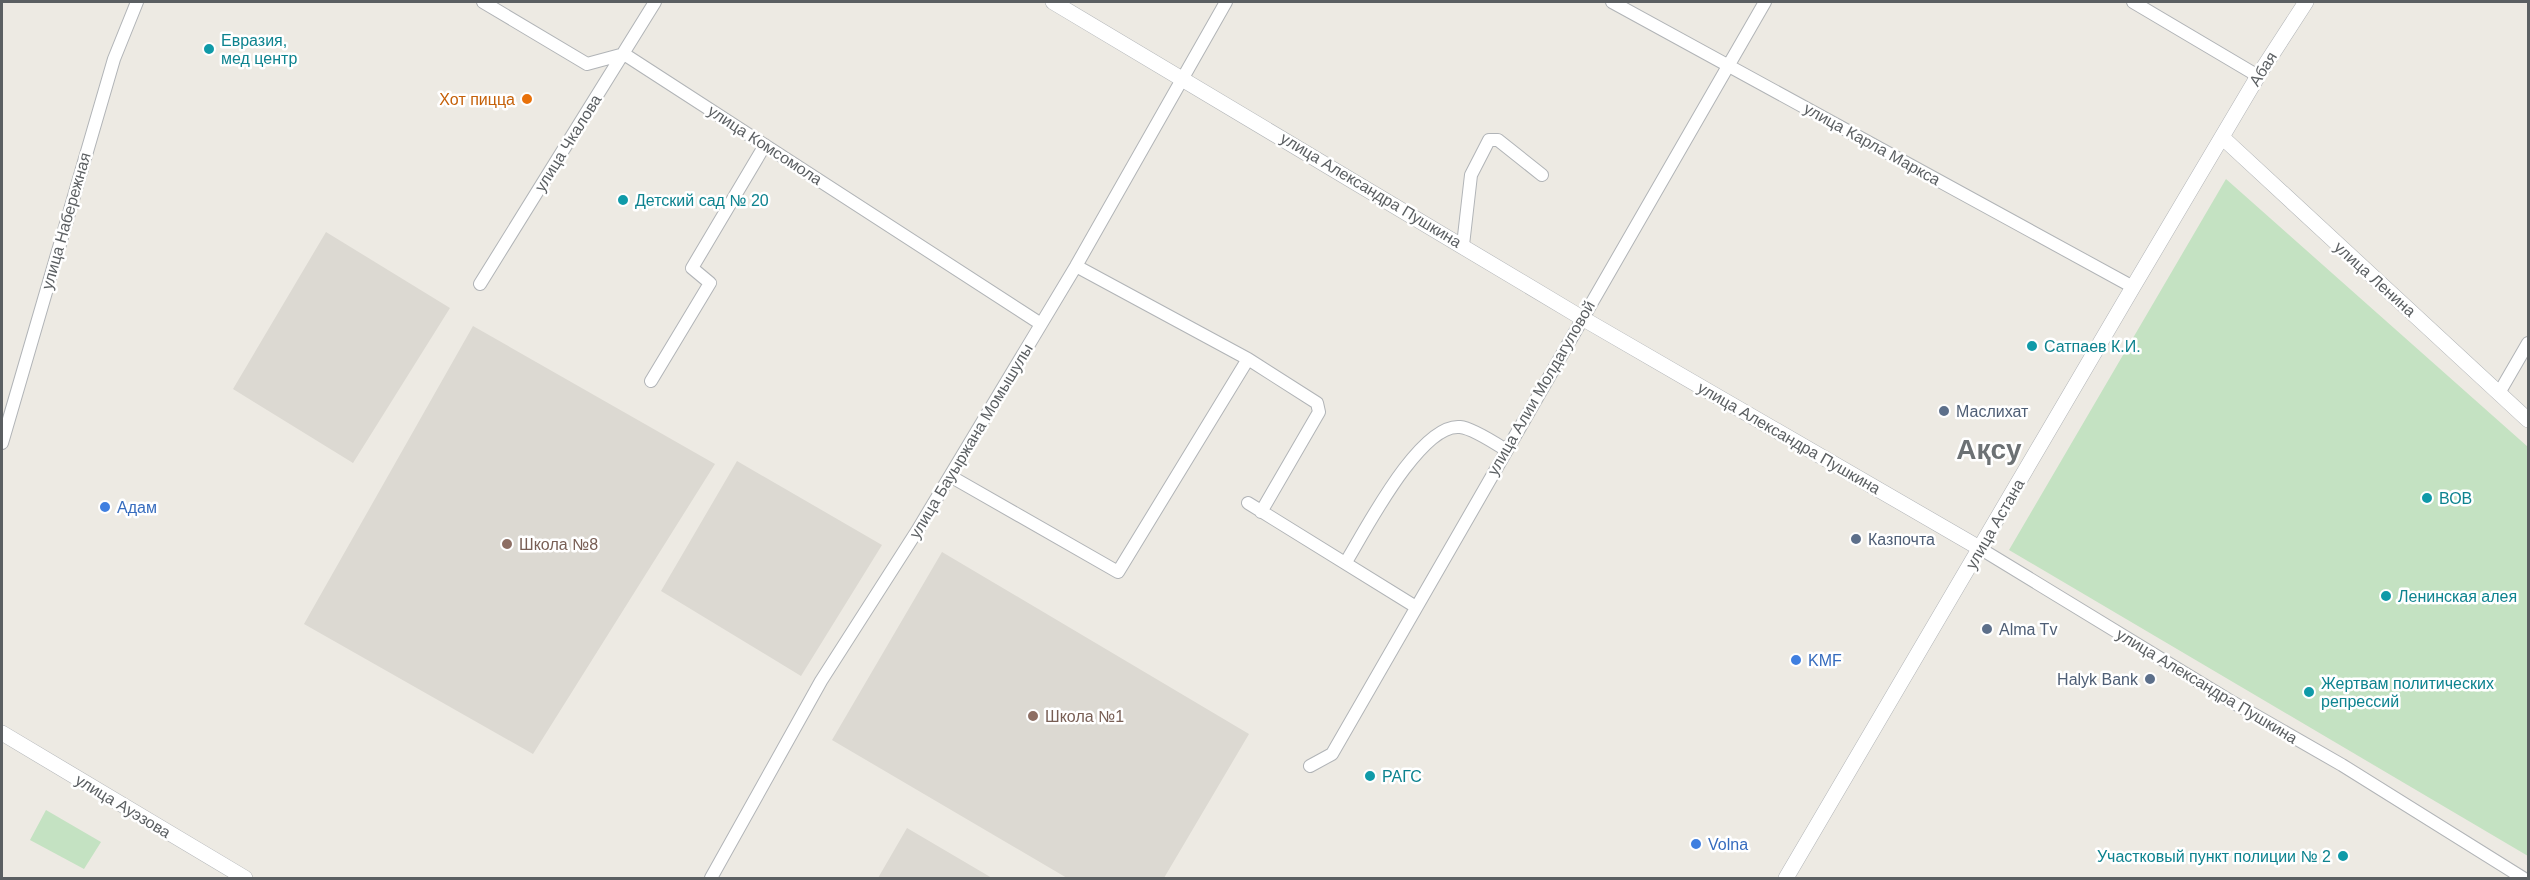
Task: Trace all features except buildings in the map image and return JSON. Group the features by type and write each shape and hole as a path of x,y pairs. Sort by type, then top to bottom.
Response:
{"street":[{"name":"улица Набережная","path":"2,443 114,59 137,2"},
{"path":"483,2 587,64 624,54"},
{"name":"улица Чкалова","path":"480,284 655,2"},
{"name":"улица Александра Пушкина","path":"1053,2 1184,78 1582,318 1981,549 2227,699 2342,765 2523,879"},
{"name":"улица Бауыржана Момышулы","path":"711,879 821,681 950,476 1076,266 1227,2"},
{"name":"улица Карла Маркса","path":"1612,2 2133,287"},
{"name":"улица Алии Молдагуловой","path":"1310,766 1332,754 1727,64 1765,2"},
{"path":"2133,2 2258,76"},
{"name":"Абая","path":"2223,138 2258,76 2306,2"},
{"name":"улица Комсомола","path":"624,54 1041,324"},
{"name":"улица Астана","path":"1786,879 2133,287 2223,138"},
{"name":"улица Ленина","path":"2223,138 2529,420"},
{"path":"1463,245 1471,176 1489,140 1498,140 1542,175"},
{"path":"651,381 710,283 692,268 765,145"},
{"path":"1076,266 1248,358 1317,403 1319,412 1262,512"},
{"path":"2499,393 2529,343"},
{"path":"950,476 1118,572 1248,358"},
{"path":"1346,562 1407,463 1425,443 1449,428 1461,427 1506,450"},
{"path":"1248,503 1416,607"},
{"name":"улица Ауэзова","path":"2,733 245,879"}],"shaded area":[{"path":"326,232 450,308 353,463 233,389"},
{"name":"Школа №8","path":"473,326 715,464 533,754 304,624"},
{"path":"737,461 882,545 801,676 661,591"},
{"name":"Школа №1","path":"942,552 1249,734 1164,878 1067,878 832,740"},
{"path":"907,828 992,878 878,878"}],"green space":[{"path":"2226,179 2528,447 2528,856 2009,550"},
{"path":"46,810 101,842 84,869 30,840"}],"place":[{"name":"Евразия, мед центр","path":"209,49"},
{"name":"Хот пицца","path":"527,99"},
{"name":"Детский сад № 20","path":"623,200"},
{"name":"Сатпаев К.И.","path":"2032,346"},
{"name":"Маслихат","path":"1944,411"},
{"name":"ВОВ","path":"2427,498"},
{"name":"Адам","path":"105,507"},
{"name":"Казпочта","path":"1856,539"},
{"name":"Школа №8","path":"507,544"},
{"name":"Ленинская алея","path":"2386,596"},
{"name":"Alma Tv","path":"1987,629"},
{"name":"KMF","path":"1796,660"},
{"name":"Halyk Bank","path":"2150,679"},
{"name":"Жертвам политических репрессий","path":"2309,692"},
{"name":"Школа №1","path":"1033,716"},
{"name":"РАГС","path":"1370,776"},
{"name":"Volna","path":"1696,844"},
{"name":"Участковый пункт полиции № 2","path":"2343,856"}],"district":[{"name":"Ақсу","path":"1989,449"}]}
